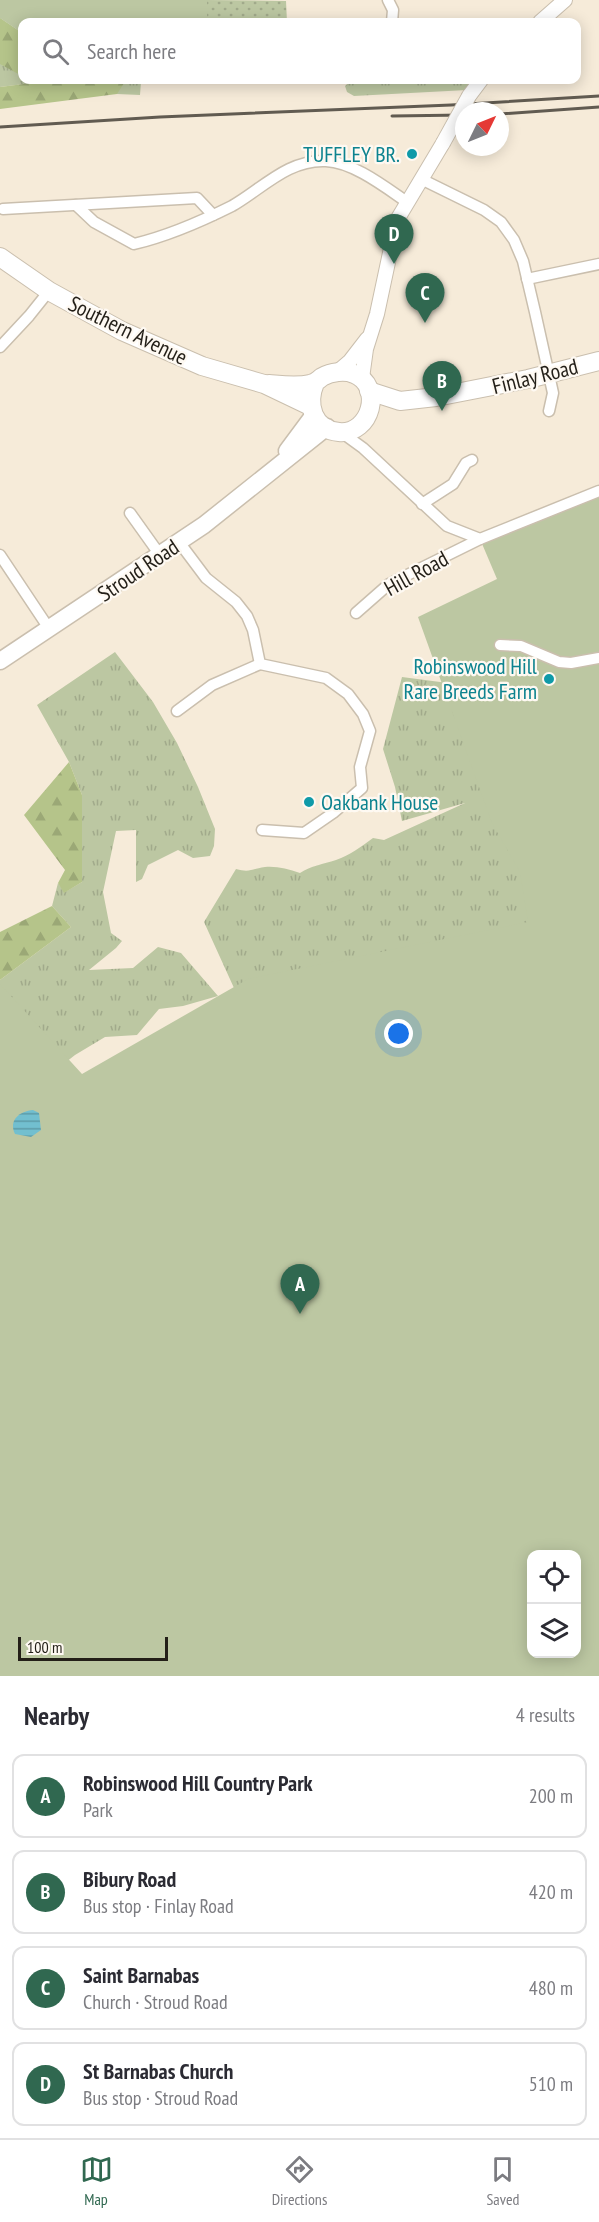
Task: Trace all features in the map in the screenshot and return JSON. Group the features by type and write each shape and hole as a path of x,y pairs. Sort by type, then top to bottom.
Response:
{"highway":[{"name":"Southern Avenue","path":"0,257 49,291 114,327 202,366 264,384"},
{"name":"Finlay Road","path":"369,411 400,401 462,394 599,360"},
{"path":"336,373 352,373 366,385 371,401 369,411 359,427 323,420 264,384 302,386 315,383 322,377 336,373"},
{"path":"315,383 310,398 323,420"},
{"name":"Finlay Road","path":"366,385 400,401"}],"main road":[{"path":"545,18 565,0"},
{"path":"366,385 370,335 377,314 399,214 478,84"},
{"path":"336,373 350,362 370,335"},
{"name":"Stroud Road","path":"0,661 50,630 204,525 271,470 323,420"}],"street":[{"path":"388,0 393,10 392,18"},
{"path":"75,205 94,222 134,244 189,227 234,204 278,175 302,164 327,161 361,172 407,202"},
{"path":"421,179 484,210 501,222 514,240 527,279 549,373 553,393 549,411"},
{"path":"3,209 197,198 213,215"},
{"path":"527,279 599,264"},
{"path":"0,347 49,291"},
{"path":"323,420 363,448 447,526 480,539"},
{"path":"359,427 363,448"},
{"path":"422,504 453,484 466,463 472,460"},
{"name":"Hill Road","path":"356,613 389,584 480,539 599,491"},
{"path":"130,513 160,555"},
{"path":"179,542 206,578 236,602 247,616 253,630 260,664"},
{"path":"0,555 50,630"},
{"path":"512,645 513,633"},
{"path":"500,645 533,650 559,662 571,663 599,658"},
{"path":"176,712 212,685 260,664 326,678 348,694 363,714 370,731 360,767 362,788 333,813 304,833 262,830"}],"green space":[{"path":"0,0 207,0 207,18 18,18 18,30 0,18"},
{"path":"207,0 286,1 287,18 207,18"},
{"path":"0,18 18,30 18,84 24,84 0,87"},
{"path":"0,18 18,30 18,74 0,64"},
{"path":"23,84 123,84 117,94 0,109 0,87"},
{"path":"53,84 141,84 140,95 117,94"},
{"path":"347,84 471,84 467,90 354,96 347,92 345,86"},
{"path":"599,491 599,1676 0,1676 0,984 82,1074 248,979 528,922 520,872 492,823 418,617 497,579 480,539"},
{"path":"115,652 153,702 177,743 215,829 214,846 210,856 193,858 178,850 148,865 142,879 136,882 136,830 116,831 103,892 111,933 122,941 89,970 133,968 158,947 181,953 218,996 183,1006 159,1009 137,1035 105,1037 75,1055 56,1070 0,1011 0,980 71,927 52,906 58,883 65,892 82,882 82,795 69,762 37,705"},
{"path":"402,677 486,688 541,924 244,1010 204,922 236,869 248,871 274,867 300,873 346,856 373,838 384,840 465,803 402,821 395,787 383,749"},
{"path":"69,762 82,795 82,882 64,893 58,883 65,870 24,815"},
{"path":"52,906 71,927 0,980 0,932"}],"water":[{"path":"33,1110 39,1113 41,1130 31,1137 15,1134 13,1124 16,1117"}],"railway":[{"path":"0,127 599,96"},
{"path":"509,113 599,107"},
{"path":"392,116 455,115"}],"place":[{"name":"TUFFLEY BR.","path":"412,154"},
{"name":"St Barnabas Church","path":"394,264"},
{"name":"Saint Barnabas","path":"425,323"},
{"name":"Bibury Road","path":"442,411"},
{"name":"Robinswood Hill Rare Breeds Farm","path":"549,679"},
{"name":"Oakbank House","path":"309,802"},
{"name":"Robinswood Hill Country Park","path":"300,1314"}]}
